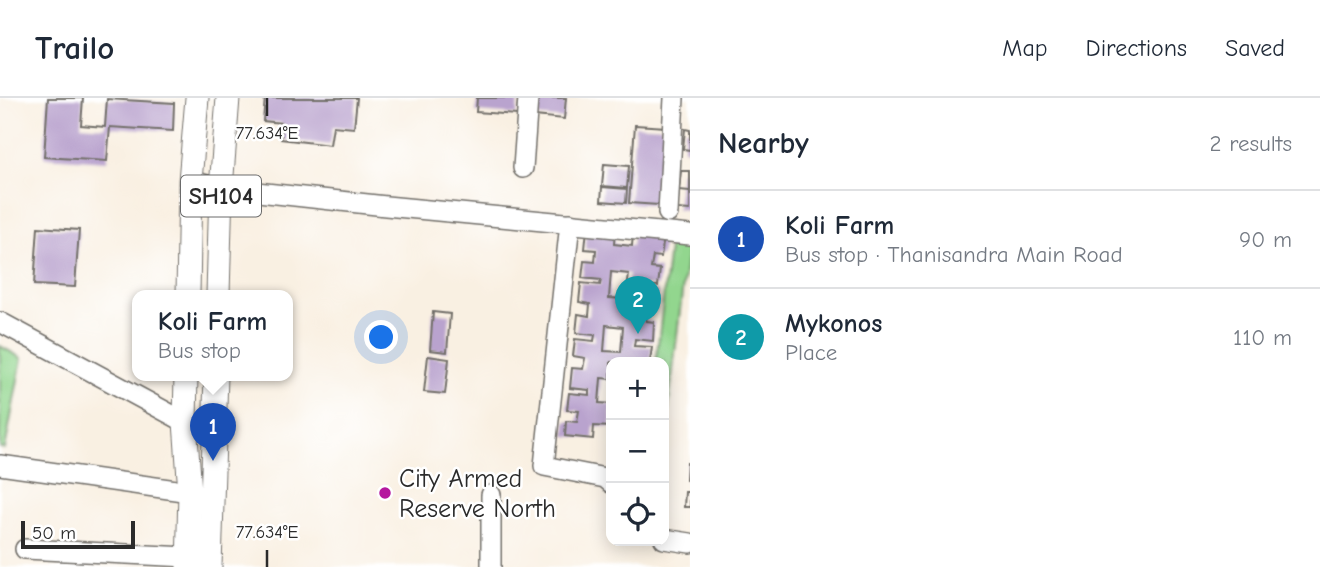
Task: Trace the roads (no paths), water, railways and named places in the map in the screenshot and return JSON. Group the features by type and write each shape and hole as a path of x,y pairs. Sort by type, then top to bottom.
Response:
{"main road":[{"name":"SH104","path":"188,290 190,181 197,98"},
{"name":"SH104","path":"218,290 221,188 228,98"},
{"path":"186,381 185,422 190,492 188,562"},
{"path":"210,567 216,381"}],"street":[{"path":"523,168 528,98"},
{"path":"668,213 674,98"},
{"path":"190,181 221,188 386,206 690,235"},
{"path":"570,223 544,466 606,479"},
{"path":"0,322 185,422 214,430"},
{"path":"0,465 190,492"},
{"path":"491,495 491,567"},
{"path":"669,540 690,543"},
{"path":"25,549 188,562"}],"place":[{"name":"Mykonos","path":"638,334"},
{"name":"Koli Farm","path":"213,461"},
{"name":"City Armed Reserve North","path":"385,493"}]}
